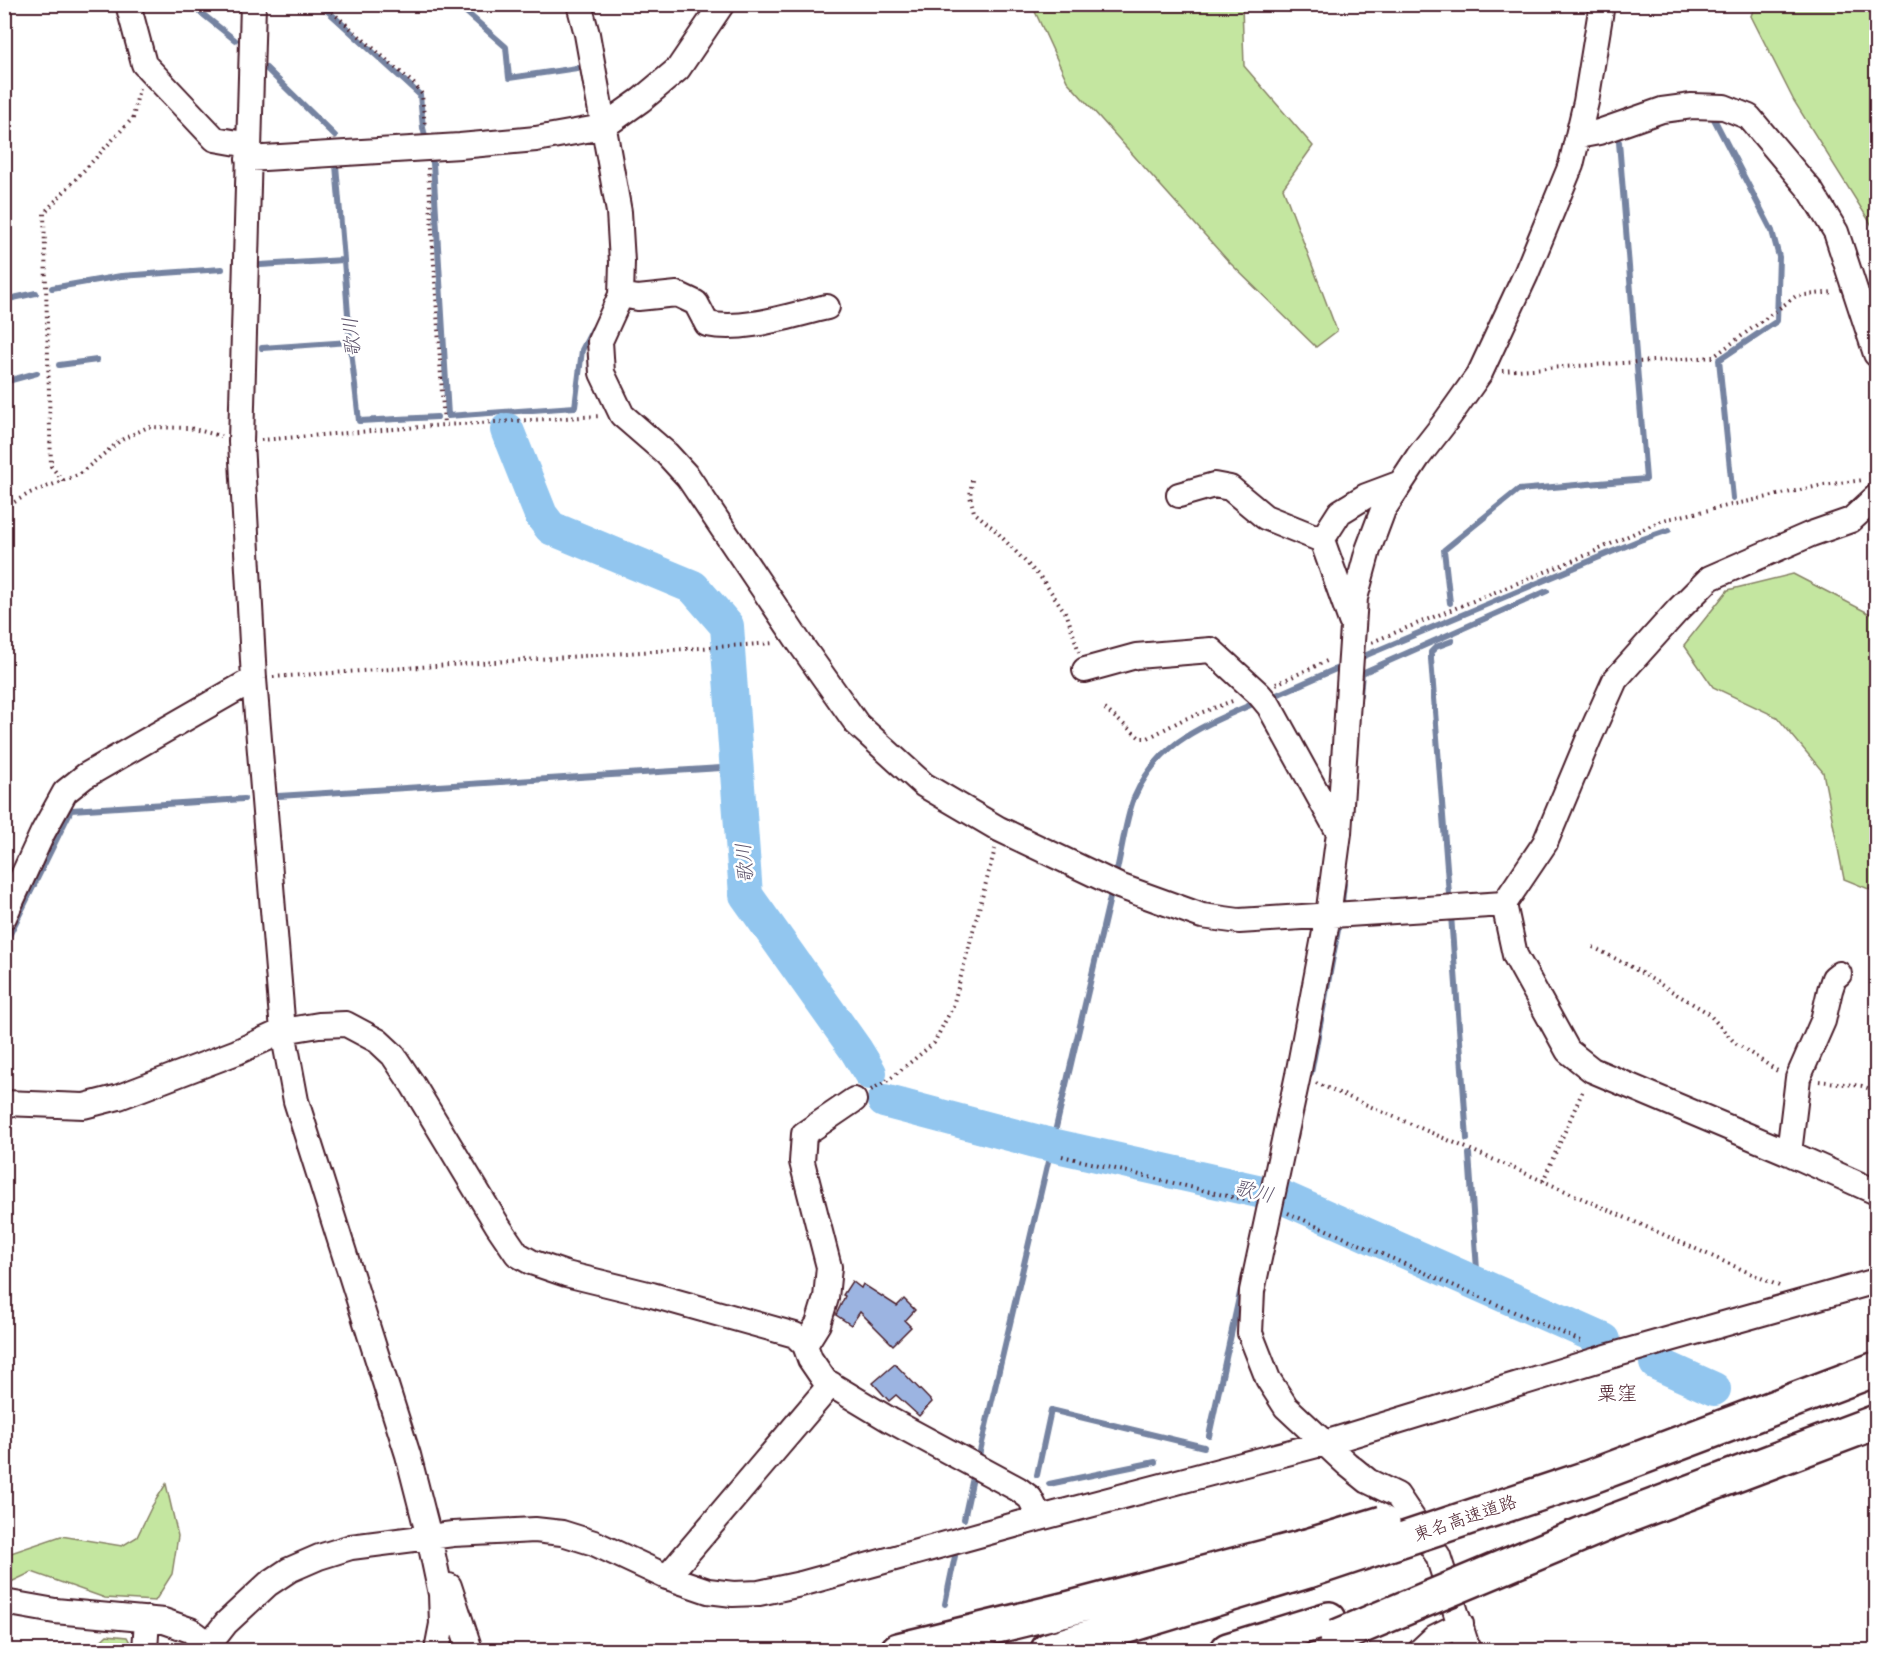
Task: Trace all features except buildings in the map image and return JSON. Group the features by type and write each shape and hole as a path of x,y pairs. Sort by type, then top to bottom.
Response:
{"highway":[{"name":"東名高速道路","path":"1048,1650 1309,1558 1590,1477 1865,1373"},
{"path":"1228,1650 1332,1628 1876,1422"},
{"path":"898,1650 1071,1608 1309,1558"},
{"path":"1306,1650 1332,1628"}],"street":[{"path":"128,4 144,64 215,139 248,152 426,148 536,139 603,127 641,100 678,69 722,4"},
{"path":"254,4 241,442 254,679 283,1031 296,1101 408,1455 429,1537 441,1594 442,1624 437,1650"},
{"path":"579,4 587,34 619,212 621,295 600,341 602,374 622,415 667,454 688,477 857,724 884,751 924,785 1000,829 1119,886 1202,916 1239,921 1504,904"},
{"path":"1468,1650 1438,1556 1397,1495 1368,1481 1325,1443 1286,1407 1268,1379 1250,1334 1252,1291 1298,1075 1328,916 1339,833 1352,623 1355,598 1368,550 1383,510 1398,484 1480,372 1526,274 1571,165 1586,102 1602,4"},
{"path":"1578,136 1599,132 1662,110 1692,106 1724,106 1749,117 1810,191 1836,232 1876,354"},
{"path":"621,295 638,298 677,294 696,303 707,324 723,328 827,307"},
{"path":"1322,540 1340,512 1366,496 1398,484"},
{"path":"1179,495 1214,485 1230,488 1265,517 1322,540 1352,623"},
{"path":"1871,489 1851,520 1811,534 1710,578 1615,680 1545,843 1504,904 1515,955 1568,1052 1592,1070 1789,1152 1876,1192"},
{"path":"1085,670 1136,656 1211,650 1269,706 1339,833"},
{"path":"4,917 43,832 65,792 85,776 254,679"},
{"path":"1789,1152 1798,1078 1823,1021 1834,978 1839,974"},
{"path":"4,1103 84,1106 119,1097 237,1052 283,1031 319,1025 346,1024 378,1041 393,1055 517,1254 531,1262 566,1274 652,1295 795,1335 805,1345 810,1359 825,1381 890,1420 1024,1493 1030,1498 1040,1518"},
{"path":"805,1345 818,1324 826,1298 829,1267 802,1162 804,1134 854,1100"},
{"path":"4,1602 55,1611 178,1624 190,1630 207,1647 246,1602 268,1584 290,1570 319,1557 351,1547 429,1537 515,1530 562,1533 594,1543 667,1577 708,1591 733,1594 759,1593 801,1584 1325,1443 1610,1356 1876,1281"},
{"path":"667,1577 831,1384"},
{"path":"429,1537 470,1650"},
{"path":"146,1650 147,1619"},
{"path":"1421,1650 1435,1637 1461,1624"}],"path":[{"path":"322,4 414,84 422,94 444,425"},
{"path":"63,481 51,466 44,213 133,118 144,64"},
{"path":"1480,372 1713,357 1796,296 1856,290"},
{"path":"4,508 30,492 78,475 121,440 148,427 190,428 241,442 444,425 622,415"},
{"path":"972,480 970,496 974,512 994,529 1042,579 1067,615 1085,670"},
{"path":"1105,709 1140,738 1148,738 1182,720 1350,659 1663,520 1823,485 1871,489"},
{"path":"254,679 799,642"},
{"path":"854,1100 890,1079 933,1043 953,1006 1000,829"},
{"path":"1593,947 1628,965 1708,1013 1735,1043 1778,1072 1798,1078 1862,1086 1876,1091"},
{"path":"1543,1181 1592,1070"},
{"path":"1298,1075 1813,1300"},
{"path":"1062,1156 1272,1199 1610,1356"}],"green space":[{"path":"1032,5 1242,5 1244,66 1313,146 1283,188 1337,331 1316,347 1229,262 1067,81"},
{"path":"1755,5 1876,5 1876,232 1794,101 1751,16"},
{"path":"1793,574 1876,617 1876,892 1844,879 1823,772 1777,717 1713,687 1684,645 1728,590"},
{"path":"166,1484 178,1536 172,1574 155,1601 105,1598 32,1572 5,1583 5,1555 61,1536 122,1546 137,1537"},
{"path":"107,1635 127,1637 134,1650 91,1650"}],"waterway":[{"path":"190,4 235,40"},
{"path":"320,4 420,95 427,143"},
{"path":"457,4 506,47 509,78 584,67 585,73"},
{"path":"266,68 335,136"},
{"path":"1713,117 1772,231 1779,257 1777,321 1719,360 1733,498"},
{"path":"1450,603 1444,550 1518,490 1646,479 1619,142"},
{"path":"430,153 433,163 448,416 575,407 582,350 593,329"},
{"path":"336,165 344,260"},
{"name":"歌川","path":"260,265 344,260 359,421 437,417"},
{"name":"歌川","path":"52,288 121,276 222,269"},
{"name":"歌川","path":"4,300 36,293"},
{"path":"262,348 350,342"},
{"path":"59,365 97,360"},
{"path":"4,382 37,373"},
{"name":"歌川","path":"507,430 541,515 551,528 693,587 727,626 728,640"},
{"path":"1357,659 1640,540 1669,530"},
{"path":"1360,695 1362,673 1547,591"},
{"path":"1449,894 1431,652 1436,647 1452,641"},
{"name":"歌川","path":"728,650 746,895 870,1073"},
{"path":"1272,697 1345,665"},
{"path":"1117,870 1131,806 1144,778 1156,762 1185,737 1257,702"},
{"path":"278,796 737,767"},
{"path":"4,946 71,810 244,799"},
{"path":"1342,902 1344,884"},
{"path":"978,1460 1112,889"},
{"path":"1451,915 1467,1139"},
{"path":"1311,1073 1338,930"},
{"name":"歌川","path":"884,1101 1043,1143 1284,1198 1604,1340"},
{"path":"1469,1154 1478,1284"},
{"path":"1284,1198 1287,1183"},
{"path":"1209,1436 1242,1284"},
{"name":"歌川","path":"1656,1363 1714,1389"},
{"path":"1037,1475 1051,1410 1204,1447"},
{"path":"1049,1484 1155,1462"},
{"path":"964,1519 974,1473"},
{"path":"945,1604 955,1556"}],"district":[{"name":"粟窪","path":"1617,1393"}]}
